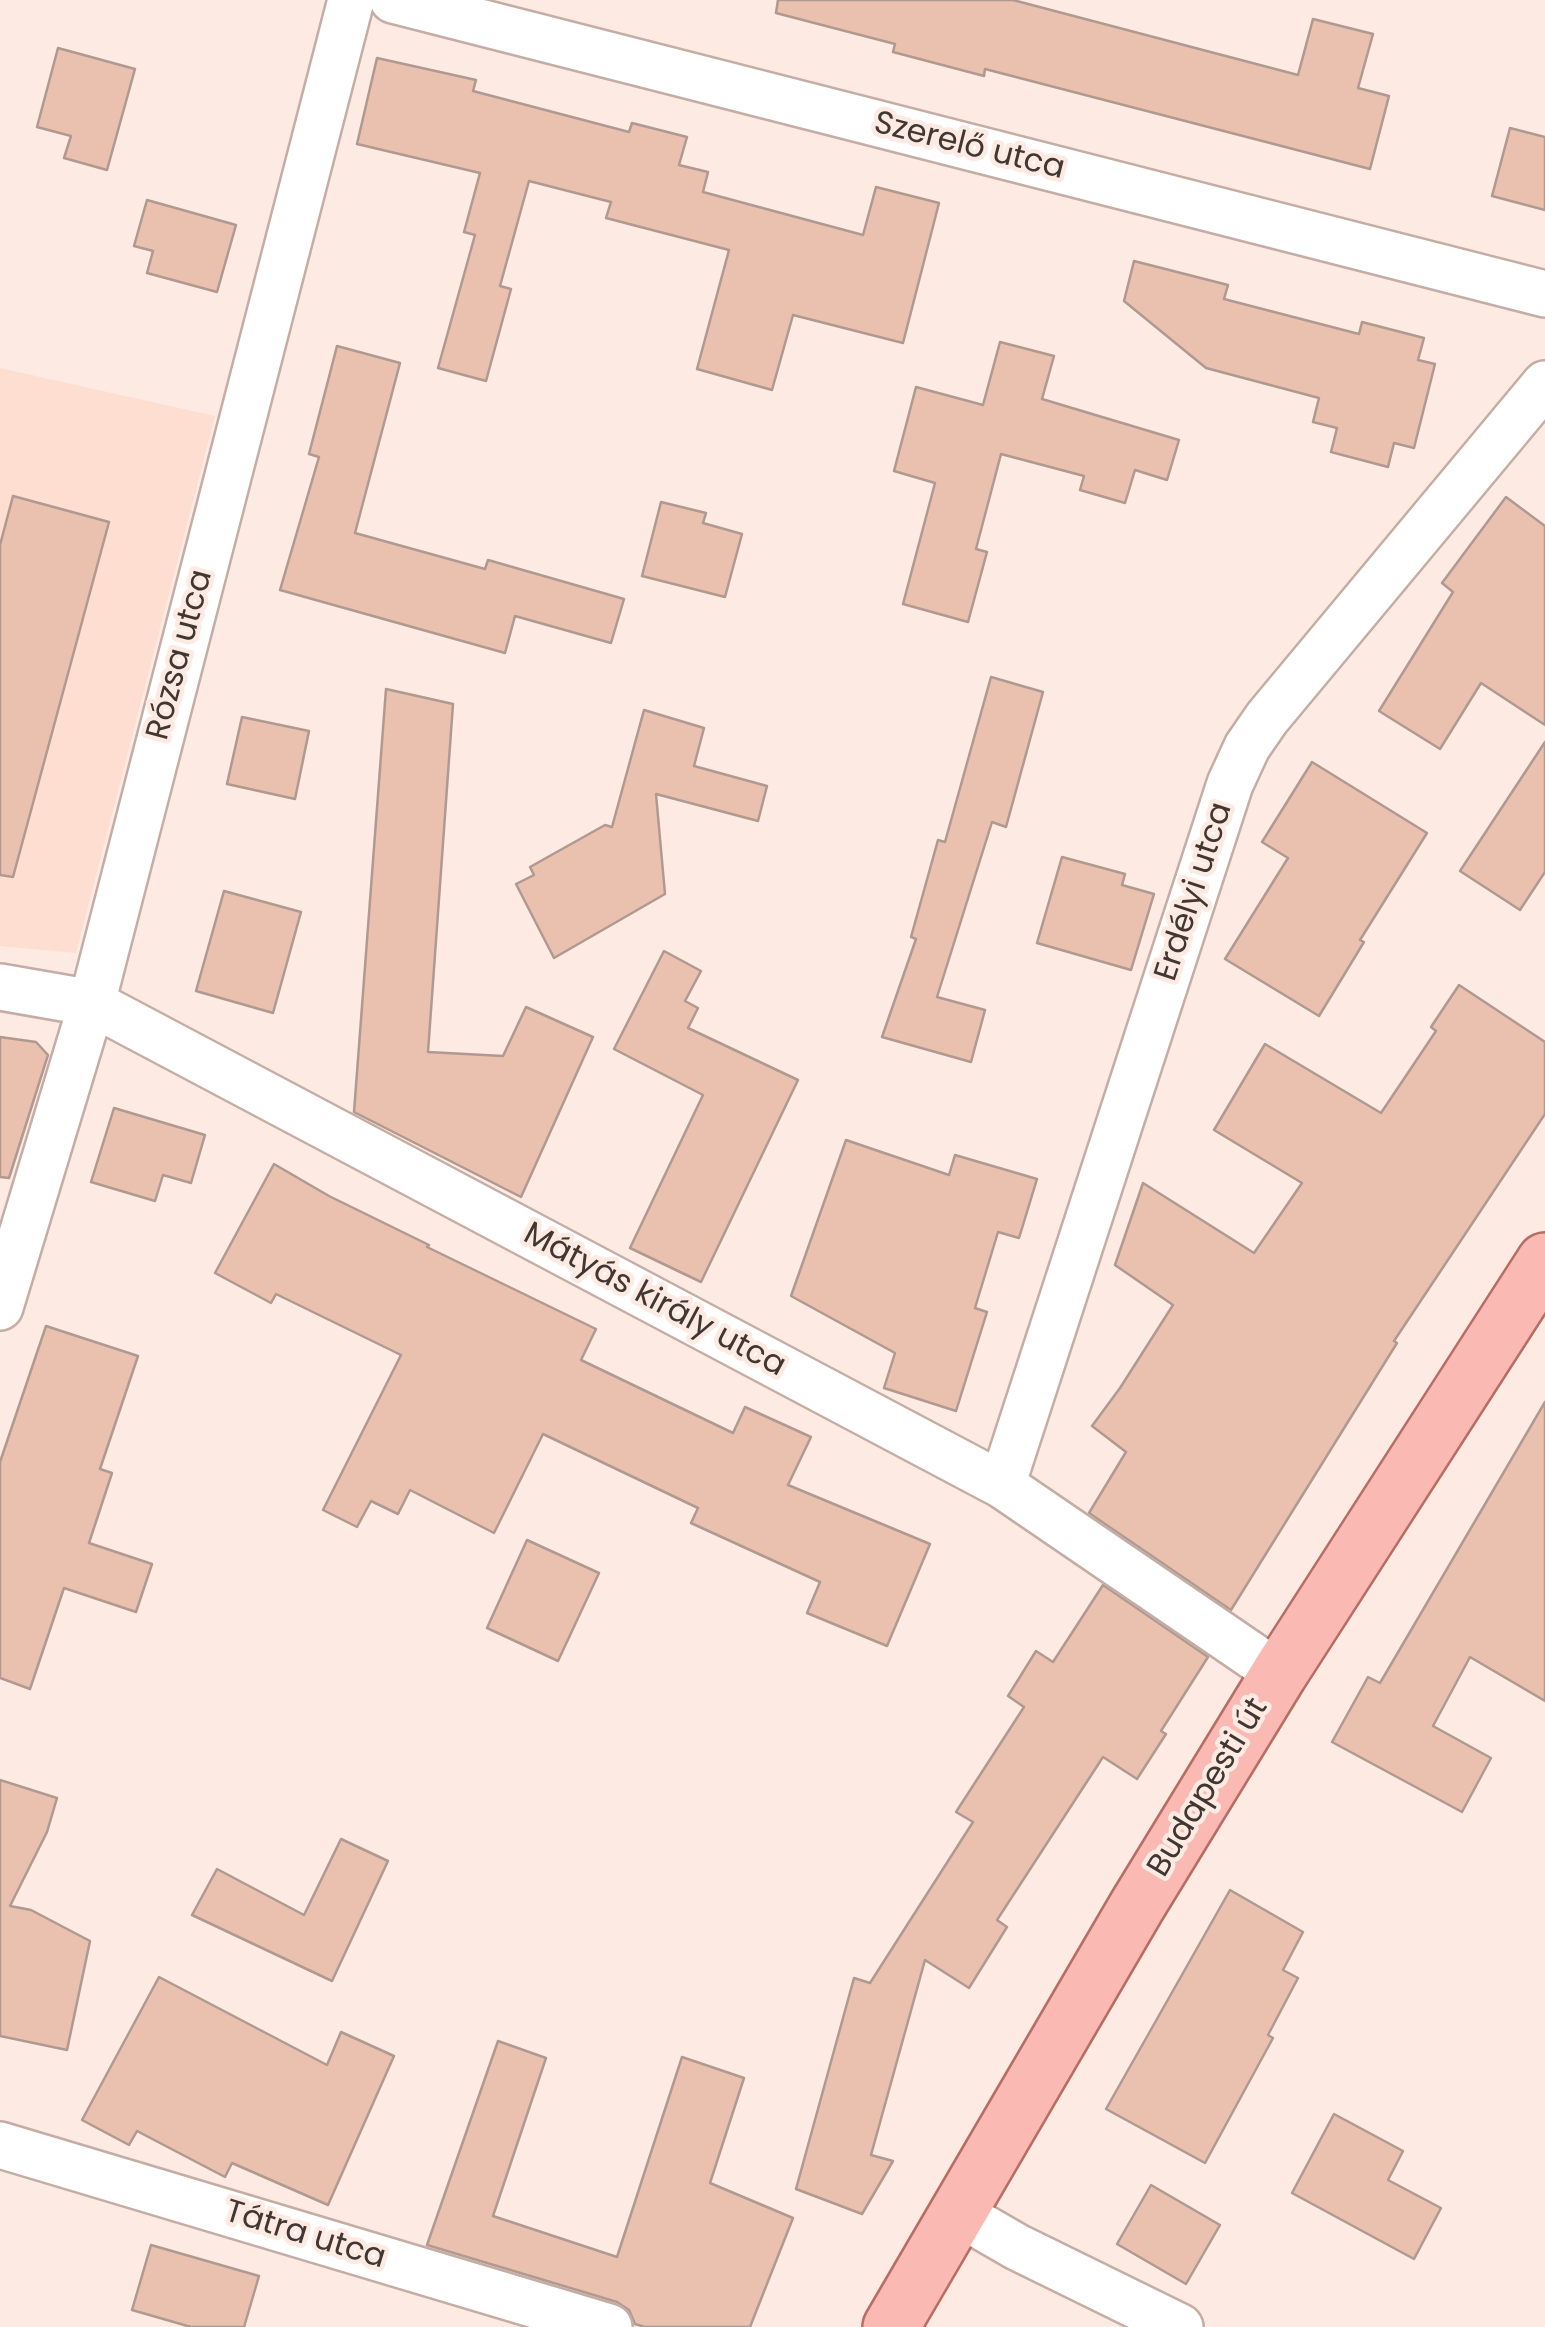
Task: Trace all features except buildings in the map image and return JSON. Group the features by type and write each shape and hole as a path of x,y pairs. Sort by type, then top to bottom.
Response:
{"main road":[{"name":"Budapesti út","path":"891,2327 1279,1674 1545,1260"}],"street":[{"name":"Rózsa utca","path":"0,1307 92,1003 352,0"},
{"name":"Szerelő utca","path":"393,0 1545,294"},
{"name":"Erdélyi utca","path":"1002,1485 1230,784 1247,748 1545,384"},
{"name":"Mátyás király utca","path":"0,987 92,1003 1002,1485 1279,1674"},
{"name":"Tátra utca","path":"0,2145 609,2327"},
{"path":"958,2213 1016,2247 1180,2327"}],"shaded area":[{"path":"0,368 215,416 76,953 0,946"}]}
